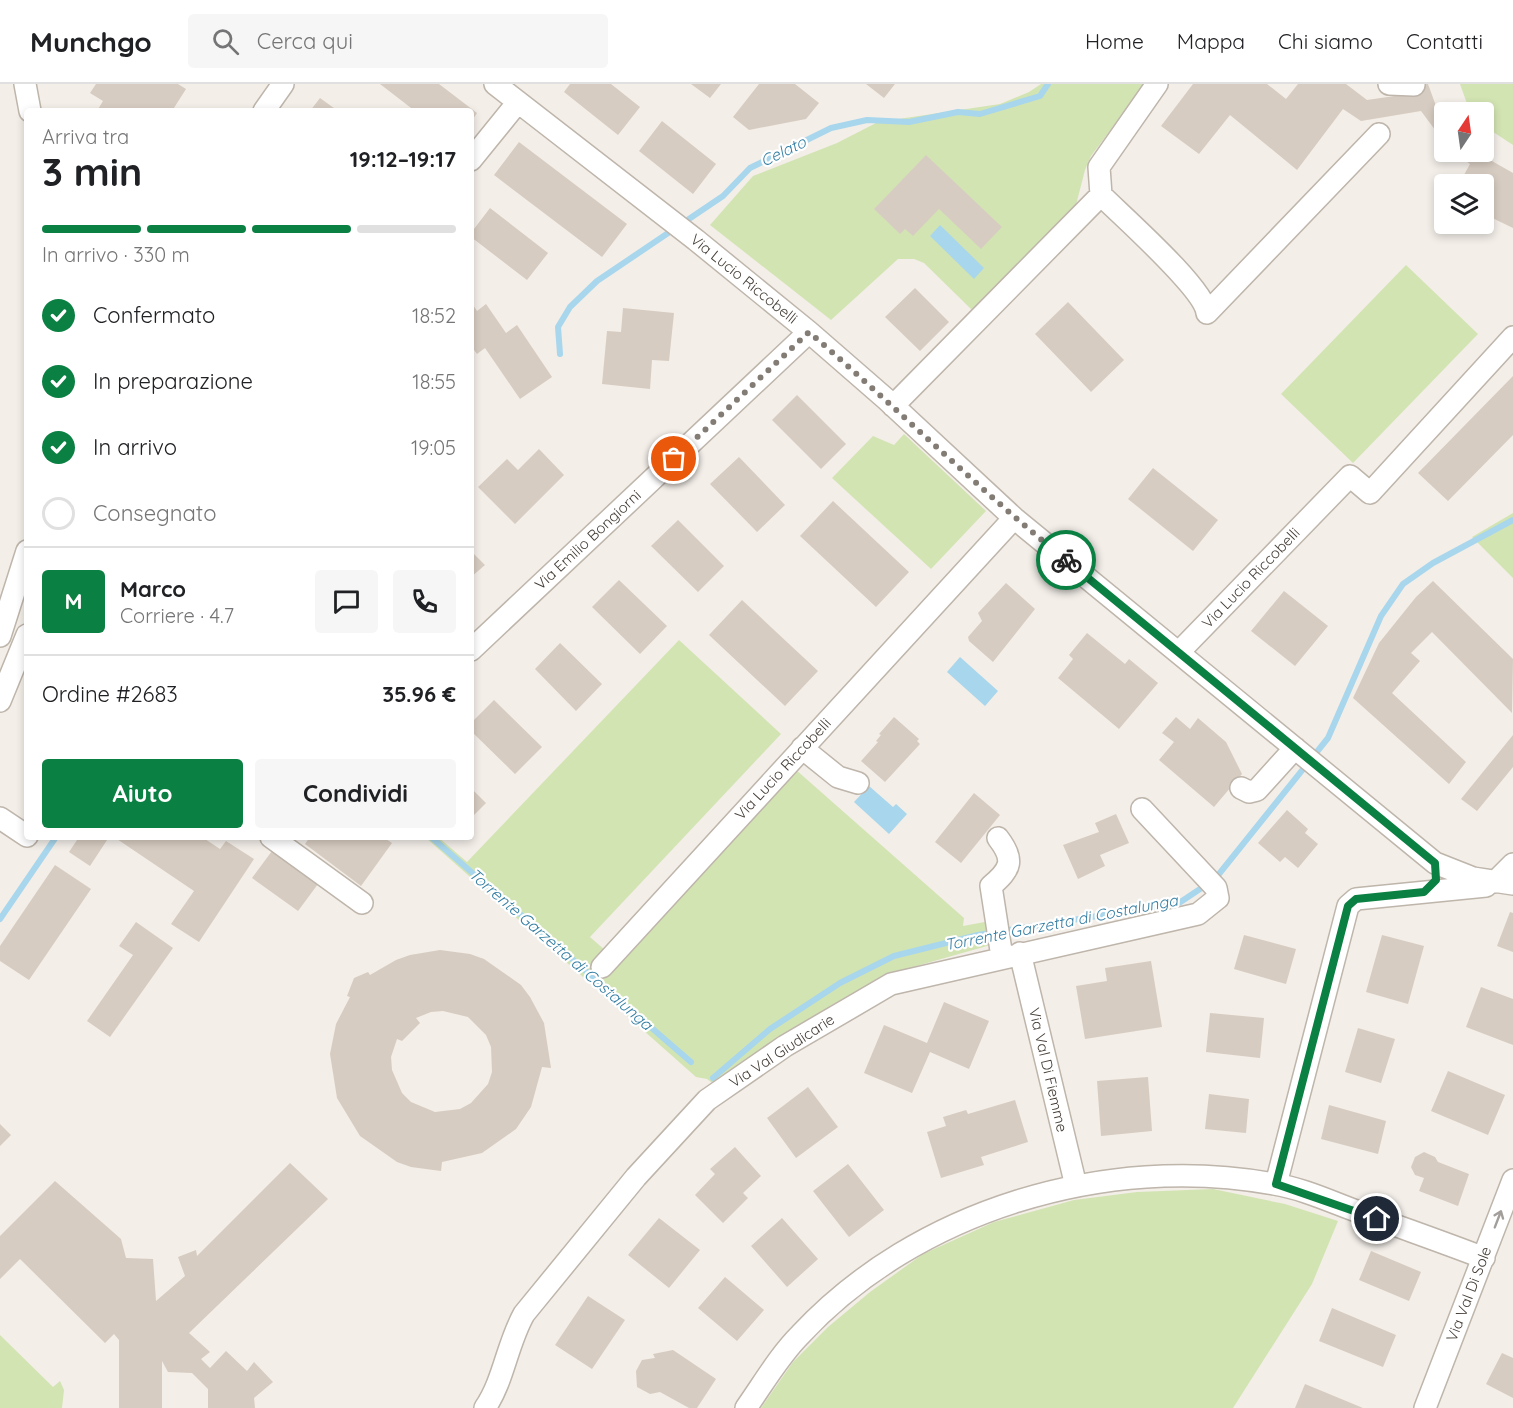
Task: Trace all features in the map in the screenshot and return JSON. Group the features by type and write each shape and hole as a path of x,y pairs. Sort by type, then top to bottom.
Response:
{"street":[{"path":"25,84 29,108"},
{"path":"266,108 283,84"},
{"name":"Via Lucio Riccobelli","path":"495,84 696,240 809,332 1014,518 1435,863 1457,873 1507,883"},
{"path":"1157,84 1099,167 1101,195 1190,285 1206,303 1208,313 1379,134"},
{"path":"1389,84 1414,85"},
{"path":"474,156 518,102"},
{"path":"893,406 1101,195"},
{"name":"Via Emilio Bongiorni","path":"474,647 809,332"},
{"name":"Via Lucio Riccobelli","path":"1179,652 1350,476 1370,493 1513,337"},
{"name":"Via Lucio Riccobelli","path":"602,967 1014,518"},
{"path":"0,636 24,560"},
{"path":"0,701 23,665"},
{"path":"802,748 838,777 858,783"},
{"path":"1241,788 1249,792 1257,790 1305,757"},
{"name":"Via Val Giudicarie","path":"492,1406 513,1333 524,1314 636,1177 707,1100 785,1046 891,984 1008,951 1198,914 1213,888 1142,809"},
{"path":"0,818 24,834"},
{"name":"Via Val Di Fiemme","path":"998,838 1008,851 1009,862 1007,872 991,886 996,920 1008,951 1076,1186"},
{"path":"276,840 362,903"},
{"path":"1424,892 1436,880 1435,863"},
{"path":"1276,1184 1348,906 1356,899 1507,883 1513,864"},
{"path":"746,1408 799,1335 843,1296 888,1262 947,1228 1004,1204 1076,1186 1149,1177 1210,1175 1276,1184 1484,1258"},
{"name":"Via Val Di Sole","path":"1425,1408 1513,1180"}],"green space":[{"path":"1041,84 1145,84 1091,156 1076,205 972,310 924,263 914,259 898,259 831,320 710,225 753,176 837,143 878,122 1000,104 1029,92"},
{"path":"1460,84 1513,84 1513,145 1494,133 1494,102 1466,102"},
{"path":"1406,265 1478,334 1353,463 1281,394"},
{"path":"904,434 986,511 931,569 832,478 873,436 894,445"},
{"path":"1513,513 1513,578 1472,537"},
{"path":"679,640 781,734 590,937 606,951 795,769 964,918 963,926 990,921 994,944 885,975 830,1006 715,1085 707,1079 696,1077 428,840 441,840 467,862"},
{"path":"1213,1189 1285,1204 1338,1221 1312,1284 1233,1408 761,1408 793,1362 828,1327 870,1292 923,1254 994,1222 1074,1200 1137,1192"},
{"path":"0,1335 53,1387 60,1381 64,1390 62,1408 0,1408"}],"water":[{"path":"940,225 984,268 974,279 930,236"},
{"path":"960,657 998,691 985,706 947,672"},
{"path":"869,786 893,807 896,804 907,814 889,834 854,802"}],"building":[{"path":"96,84 178,84 186,89 174,108 99,108 103,101 90,93"},
{"path":"380,84 439,84 470,108 411,108"},
{"path":"570,84 611,84 640,107 618,135 564,92"},
{"path":"691,84 721,84 710,98"},
{"path":"759,84 795,84 819,103 806,119 749,130 733,117"},
{"path":"866,84 895,84 884,98"},
{"path":"1193,84 1267,84 1286,99 1298,84 1346,84 1367,100 1415,93 1414,84 1428,84 1435,102 1434,129 1421,111 1361,121 1343,109 1297,170 1230,115 1199,154 1161,126"},
{"path":"320,98 334,108 312,108"},
{"path":"662,121 716,164 693,194 639,151"},
{"path":"519,142 627,224 602,257 494,175"},
{"path":"926,155 1002,227 981,249 939,209 913,236 905,229 900,234 874,209"},
{"path":"1467,162 1494,162 1513,173 1513,228 1494,219 1494,174 1464,174 1470,164"},
{"path":"490,208 548,253 527,280 474,239 474,229"},
{"path":"915,288 949,322 920,351 885,317"},
{"path":"1068,302 1124,360 1091,392 1035,334"},
{"path":"486,304 506,333 517,325 552,377 520,399 485,348 477,354 474,350 474,306 477,311"},
{"path":"623,308 674,313 669,361 652,360 650,389 602,384 607,331 621,332"},
{"path":"1513,376 1513,435 1448,501 1418,473"},
{"path":"797,395 846,444 821,469 772,420"},
{"path":"539,449 564,475 515,524 478,487 507,459 518,470"},
{"path":"739,457 785,505 757,532 710,484"},
{"path":"1153,468 1218,520 1193,551 1128,499"},
{"path":"833,501 909,572 876,607 800,536"},
{"path":"678,520 724,566 698,592 651,546"},
{"path":"474,554 485,565 474,574"},
{"path":"619,580 667,626 640,654 592,607"},
{"path":"1433,581 1513,659 1512,713 1432,632 1411,653 1420,661 1392,693 1466,762 1449,784 1353,698 1379,643 1416,597"},
{"path":"1006,583 1035,609 993,662 969,641 968,637 982,621 978,613"},
{"path":"1284,591 1328,626 1295,666 1251,631"},
{"path":"742,600 818,671 785,706 709,635"},
{"path":"1087,633 1125,664 1129,659 1158,683 1119,729 1058,678 1073,659 1069,655"},
{"path":"560,643 602,684 576,711 535,669"},
{"path":"494,700 542,747 515,774 474,734 474,720"},
{"path":"894,717 919,739 917,741 920,744 885,782 861,761 878,742 876,741 881,735 879,734"},
{"path":"1176,717 1190,729 1198,718 1226,742 1242,774 1214,807 1159,760 1174,742 1162,733"},
{"path":"1513,735 1513,767 1477,811 1461,799"},
{"path":"474,791 486,803 474,815"},
{"path":"974,793 1000,815 961,863 935,842"},
{"path":"1287,810 1308,829 1305,833 1318,844 1298,868 1285,857 1280,862 1258,843"},
{"path":"1116,814 1129,843 1100,855 1105,866 1078,879 1063,845 1099,832 1095,823"},
{"path":"77,840 107,840 90,866 69,852"},
{"path":"118,840 206,840 220,849 226,841 254,859 199,942 171,924 194,891"},
{"path":"308,840 388,840 392,843 361,886 305,844"},
{"path":"272,851 318,884 298,911 252,878"},
{"path":"55,865 91,889 29,980 0,961 0,946"},
{"path":"1510,912 1513,913 1513,952 1497,946"},
{"path":"136,922 173,948 110,1037 87,1021 133,955 119,946"},
{"path":"1244,935 1296,949 1286,984 1234,969"},
{"path":"1382,935 1424,946 1408,1004 1366,992"},
{"path":"440,950 470,954 484,959 521,985 544,1023 551,1068 542,1067 531,1107 516,1129 482,1153 442,1162 441,1171 411,1167 397,1162 360,1136 337,1098 330,1054 336,1024 350,997 347,996 354,978 368,972 370,975 410,955","holes":["443,1011 468,1017 486,1035 491,1047 492,1072 488,1084 471,1103 460,1109 435,1112 411,1102 402,1093 392,1070 391,1057 397,1039 402,1041 420,1023 416,1018 431,1012"]},
{"path":"1151,961 1162,1027 1085,1039 1076,986 1107,981 1105,968"},
{"path":"1481,987 1513,999 1513,1045 1466,1027"},
{"path":"944,1002 989,1021 969,1069 930,1052 912,1093 864,1073 884,1025 927,1043"},
{"path":"1210,1013 1264,1018 1260,1058 1206,1052"},
{"path":"1358,1028 1395,1039 1381,1083 1345,1072"},
{"path":"1448,1071 1505,1095 1488,1135 1431,1111"},
{"path":"1148,1077 1152,1131 1101,1136 1097,1081"},
{"path":"808,1087 838,1127 796,1158 767,1118"},
{"path":"1209,1094 1249,1099 1246,1133 1205,1129"},
{"path":"1015,1100 1028,1142 981,1157 984,1165 941,1178 927,1132 946,1126 943,1117 966,1110 968,1114"},
{"path":"1329,1105 1386,1121 1378,1154 1321,1139"},
{"path":"0,1124 11,1135 0,1146"},
{"path":"735,1147 761,1176 743,1193 748,1198 723,1223 695,1195 715,1174 710,1169"},
{"path":"1424,1152 1435,1157 1438,1162 1469,1174 1458,1206 1419,1191 1424,1178 1415,1175 1411,1167 1415,1157"},
{"path":"290,1163 328,1199 189,1333 210,1352 201,1359 210,1368 226,1351 247,1371 254,1362 273,1382 254,1398 255,1408 208,1408 208,1389 192,1373 168,1372 162,1361 162,1408 119,1408 119,1340 114,1334 105,1343 20,1259 0,1279 0,1236 55,1181 121,1239 126,1258 153,1259 156,1301 185,1276 178,1257 196,1250 197,1256"},
{"path":"848,1164 884,1210 849,1237 813,1191"},
{"path":"659,1218 700,1250 669,1288 628,1255"},
{"path":"782,1218 818,1259 787,1287 751,1246"},
{"path":"1371,1251 1421,1272 1409,1301 1359,1280"},
{"path":"725,1277 764,1310 737,1341 698,1308"},
{"path":"588,1296 625,1320 592,1369 555,1345"},
{"path":"1332,1308 1396,1335 1383,1367 1319,1341"},
{"path":"673,1350 716,1379 697,1408 689,1408 660,1392 650,1394 637,1387 636,1371 642,1360 655,1358 653,1354"},
{"path":"1502,1353 1513,1358 1513,1398 1486,1384"},
{"path":"1305,1384 1363,1408 1295,1408"}],"waterway":[{"name":"Celato","path":"560,354 558,327 570,307 597,281 723,196 750,168 831,128 867,120 909,122 958,112 980,114 1040,96 1048,84"},
{"name":"Torrente Garzetta di Costalunga","path":"713,1078 770,1029 840,983 894,956 978,935 1179,903 1215,879 1328,738 1381,616 1403,584 1433,563 1513,520"},
{"path":"0,919 54,840"},
{"name":"Torrente Garzetta di Costalunga","path":"434,840 691,1062"}],"way so far":[{"path":"674,459 809,332 886,399 1014,518 1066,560"}],"route":[{"path":"1066,560 1435,863 1436,880 1431,888 1424,892 1356,899 1348,906 1276,1184 1377,1219"}]}
